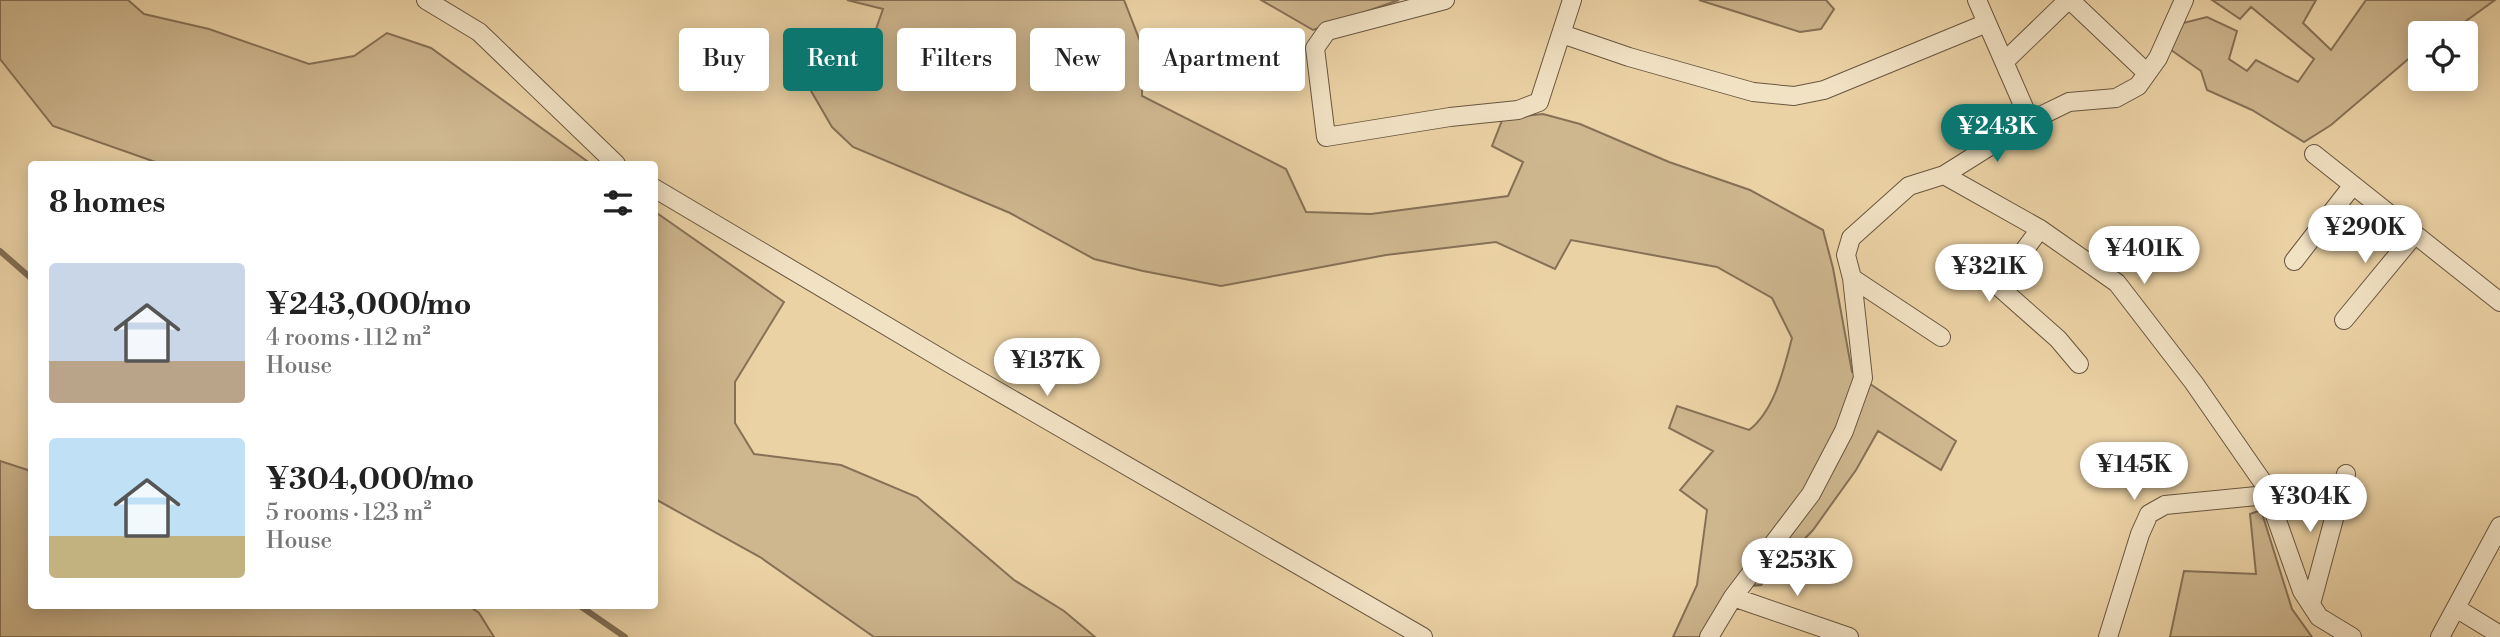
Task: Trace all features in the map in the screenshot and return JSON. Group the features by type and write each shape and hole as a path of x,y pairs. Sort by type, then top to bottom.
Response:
{"street":[{"path":"426,0 479,32 614,161"},
{"path":"1446,0 1327,31 1315,48 1326,137 1450,117 1518,110 1539,102 1572,0"},
{"path":"1977,0 2030,121"},
{"path":"2004,62 2069,0 2147,73"},
{"path":"1709,637 1733,597 1811,494 1848,420 1863,378 1852,278 1846,255 1851,238 1909,186 1944,175 2030,121 2069,102 2116,98 2138,86 2158,58 2184,0"},
{"path":"1562,34 1629,57 1753,92 1794,96 1824,90 1987,23"},
{"path":"2314,154 2500,302"},
{"path":"1944,175 2040,229 2118,284 2194,383 2264,484 2302,591 2319,617 2351,637"},
{"path":"2294,261 2353,185"},
{"path":"658,190 966,373 1423,637"},
{"path":"2040,229 1998,286 2058,339 2079,364"},
{"path":"2344,320 2415,234"},
{"path":"1852,278 1941,337"},
{"path":"2311,604 2346,474"},
{"path":"2108,637 2140,534 2149,514 2165,505 2267,495"},
{"path":"2440,637 2500,526"},
{"path":"1733,597 1849,637"},
{"path":"2456,608 2500,635"}],"shaded area":[{"path":"0,0 128,0 144,14 209,29 309,64 354,56 387,33 431,48 587,161 152,161 53,126 0,59"},
{"path":"847,0 1124,0 1139,39 1139,91 1142,91 1142,96 1286,169 1306,212 1371,214 1508,196 1523,162 1492,146 1503,118 1543,114 1580,124 1669,162 1750,190 1823,230 1833,268 1852,372 1956,441 1941,470 1878,431 1856,470 1813,530 1761,585 1730,588 1702,637 1673,637 1697,585 1707,510 1680,490 1713,451 1669,428 1677,406 1749,430 1758,422 1777,388 1792,338 1772,298 1717,267 1571,240 1555,269 1496,242 1386,255 1221,286 1094,259 1010,213 853,147 832,127 811,91 883,91 883,28 876,28 883,9"},
{"path":"1261,0 1399,0 1313,30"},
{"path":"1699,0 1826,0 1834,9 1821,29 1800,32"},
{"path":"2212,0 2316,0 2303,23 2331,50 2366,0 2495,0 2466,21 2408,21 2408,59 2331,125 2304,142 2252,110 2207,90 2201,71 2171,50 2183,23 2207,17 2237,31 2229,59 2247,71 2256,60 2298,82 2314,59 2251,7 2240,19"},
{"path":"658,214 784,302 735,382 735,423 754,454 841,465 917,497 1014,580 1064,611 1095,637 874,637 760,557 658,501"},
{"path":"0,461 28,470 28,609 473,609 479,613 494,637 0,637"},
{"path":"2261,510 2292,609 2312,637 2170,637 2184,571 2256,574 2250,514"}],"waterway":[{"path":"0,251 28,276"},
{"path":"584,609 625,637"}]}
